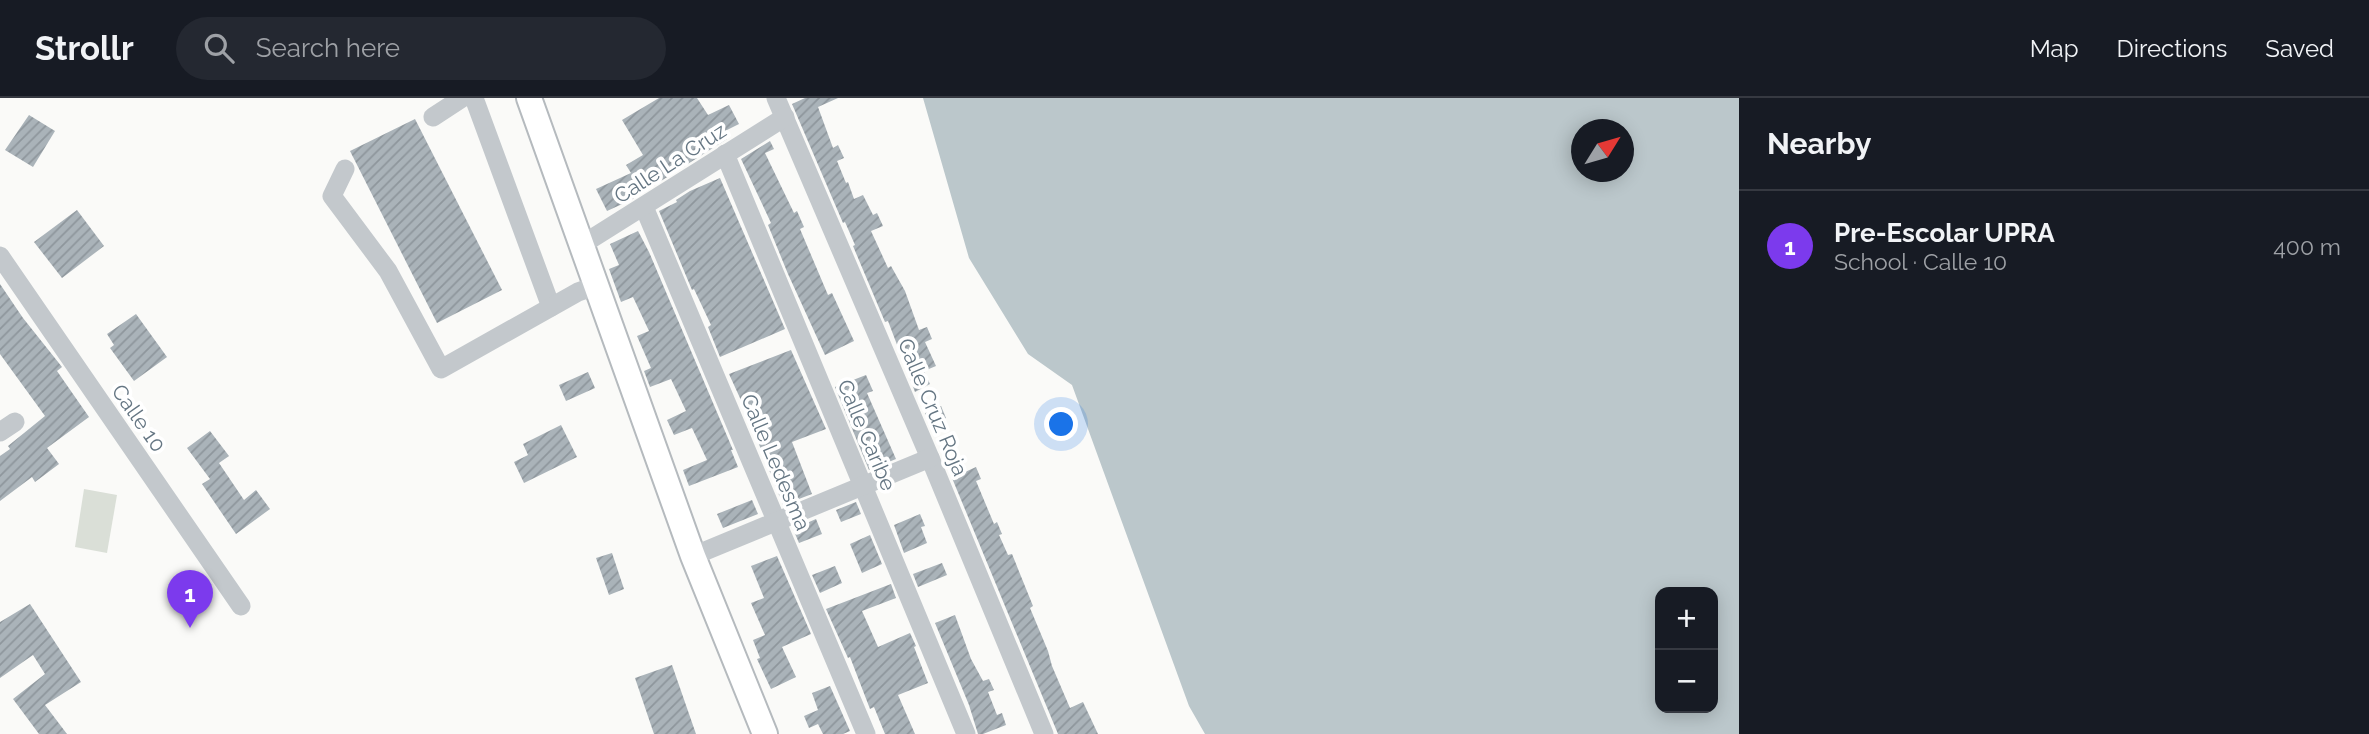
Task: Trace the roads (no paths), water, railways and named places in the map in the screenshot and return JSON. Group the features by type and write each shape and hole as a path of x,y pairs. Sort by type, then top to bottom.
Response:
{"main road":[{"path":"528,98 693,556 765,734"}],"street":[{"path":"433,117 462,98"},
{"path":"474,98 551,307"},
{"name":"Calle Cruz Roja","path":"776,98 930,458 1044,734"},
{"name":"Calle La Cruz","path":"580,246 785,117"},
{"name":"Calle Caribe","path":"724,154 864,485 965,734"},
{"path":"345,169 332,195 388,271 441,369 578,292 595,286"},
{"name":"Calle Ledesma","path":"644,207 866,734"},
{"name":"Calle 10","path":"0,256 241,606"},
{"path":"693,556 930,458"}],"place":[{"name":"Pre-Escolar UPRA","path":"190,628"}]}
